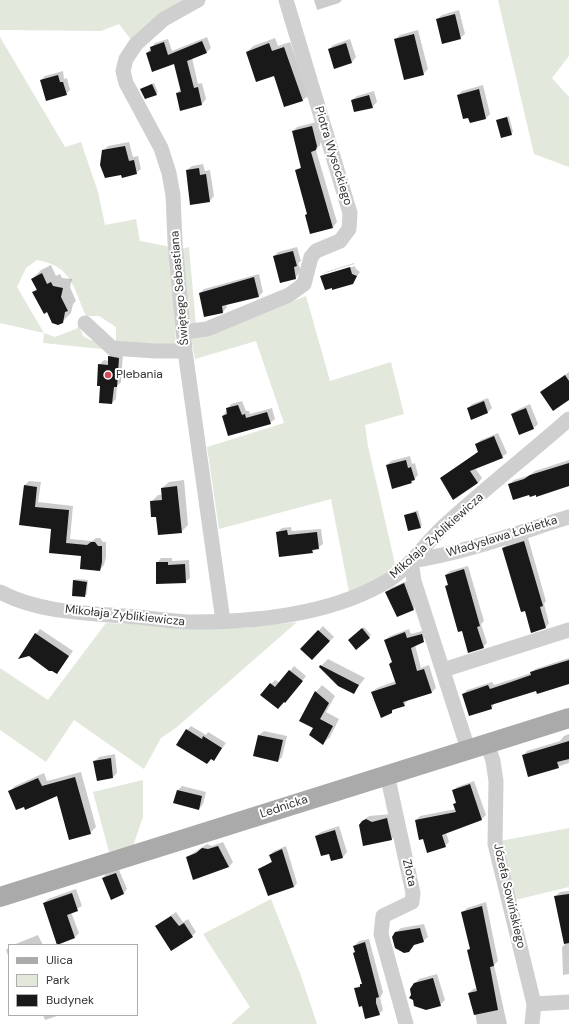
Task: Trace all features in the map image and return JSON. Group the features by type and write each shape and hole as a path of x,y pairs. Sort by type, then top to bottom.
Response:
{"main road":[{"name":"Lednicka","path":"0,897 569,718"}],"street":[{"name":"Świętego Sebastiana","path":"198,0 164,18 136,44 126,59 123,71 126,84 161,148 169,173 173,195 185,351 223,621"},
{"name":"Piotra Wysockiego","path":"183,332 207,329 289,295 304,284 307,268 316,251 340,241 349,229 350,213 286,0"},
{"path":"85,323 112,348 155,351 185,351"},
{"name":"Mikołaja Zyblikiewicza","path":"0,592 18,601 44,609 191,622 253,620 303,611 349,598 390,579 411,561 442,529 566,425"},
{"name":"Władysława Łokietka","path":"411,561 432,558 462,550 569,517"},
{"path":"411,561 414,581 468,749"},
{"path":"443,670 569,630"},
{"name":"Józefa Sowińskiego","path":"487,743 493,761 496,781 495,844 534,1004 532,1024"},
{"name":"Złota","path":"387,774 413,893 412,902 383,916 381,934 406,1024"},
{"path":"534,1004 569,1002"}],"green space":[{"path":"0,0 184,0 132,41 119,24 101,31 0,30"},
{"path":"498,0 569,0 569,56 552,78 569,97 569,167 534,154"},
{"path":"0,37 65,147 81,142 98,192 105,225 136,219 140,241 171,247 176,345 113,344 116,340 116,327 99,316 86,316 70,279 58,267 37,260 26,268 17,287 44,333 0,323"},
{"path":"189,247 196,326 189,327 182,249"},
{"path":"306,296 330,381 391,362 404,414 365,425 368,446 395,564 381,579 349,592 331,499 219,529 207,447 284,423 256,341 195,359 191,338 219,331"},
{"path":"79,326 83,336 90,340 103,342 102,349 43,343 44,333 55,337 76,329"},
{"path":"297,622 177,727 161,738 144,769 74,720 46,762 0,730 0,668 48,700 106,623 242,628"},
{"path":"143,780 143,817 133,846 109,852 93,792"},
{"path":"569,828 569,887 515,900 500,841"},
{"path":"271,899 300,973 317,1024 231,1024 250,1007 203,934"}],"building":[{"path":"455,14 461,39 442,44 436,19"},
{"path":"414,34 424,75 404,80 394,39"},
{"path":"202,41 207,53 187,61 194,88 198,87 202,105 180,111 176,93 181,92 174,64 152,72 146,53 151,51 150,47 164,42 168,55"},
{"path":"269,43 272,51 284,47 303,101 284,107 274,76 256,82 246,52"},
{"path":"346,43 352,63 334,69 328,49"},
{"path":"58,75 60,82 63,82 67,95 46,101 40,80"},
{"path":"152,84 157,95 145,99 140,89"},
{"path":"479,89 486,119 470,123 468,118 463,119 457,95"},
{"path":"369,95 373,108 354,112 351,100"},
{"path":"507,117 512,135 501,138 496,120"},
{"path":"312,126 317,146 316,150 311,152 333,228 310,234 305,215 307,214 295,170 301,168 292,131"},
{"path":"125,146 129,161 134,160 137,174 122,178 121,175 105,178 100,165 102,150"},
{"path":"199,168 200,175 206,174 210,202 190,205 186,170"},
{"path":"293,251 297,266 294,267 296,279 280,283 273,256"},
{"path":"350,267 352,274 357,276 353,284 332,290 332,288 325,290 320,276"},
{"path":"42,273 47,284 51,282 53,286 63,288 61,297 68,311 65,312 63,323 58,325 52,323 47,312 44,314 32,292 37,290 31,279"},
{"path":"254,277 259,297 222,306 223,313 204,317 199,293"},
{"name":"Plebania","path":"108,356 119,358 117,387 114,387 112,404 99,403 100,386 97,386 98,364 108,365"},
{"path":"565,375 569,381 569,400 553,411 540,392"},
{"path":"484,401 488,413 471,420 467,408"},
{"path":"238,405 242,415 245,414 246,418 267,412 271,424 228,436 222,416 227,414 226,408"},
{"path":"526,408 534,429 519,435 511,414"},
{"path":"494,436 503,458 470,471 478,483 453,500 440,478 478,452 475,444"},
{"path":"406,460 408,468 411,467 415,480 411,481 412,483 392,489 386,465"},
{"path":"569,463 569,486 536,497 536,495 530,497 529,495 513,500 508,484 524,479 530,475"},
{"path":"24,485 37,487 35,507 69,510 66,543 87,545 91,542 95,542 98,546 102,546 102,562 100,571 80,569 81,556 49,553 51,529 19,525"},
{"path":"177,486 182,533 158,535 156,517 151,517 150,501 162,500 161,488"},
{"path":"416,512 421,528 408,531 404,515"},
{"path":"287,530 288,535 317,532 319,549 312,550 313,553 279,557 276,532"},
{"path":"524,541 543,606 540,607 546,628 531,633 525,611 521,612 502,548"},
{"path":"156,562 168,562 168,565 185,564 186,583 156,584"},
{"path":"464,569 480,626 477,627 484,648 468,653 462,631 458,632 445,586 448,585 445,575"},
{"path":"73,580 87,582 85,597 72,596"},
{"path":"404,583 414,610 397,617 385,592"},
{"path":"362,628 370,638 356,650 348,640"},
{"path":"318,630 330,641 312,660 300,649"},
{"path":"405,632 407,638 422,634 424,642 411,648 417,671 424,669 432,693 403,702 405,706 392,710 392,713 381,718 371,692 396,684 389,664 392,662 384,640"},
{"path":"35,633 69,656 57,674 49,671 29,656 18,659"},
{"path":"569,660 569,684 537,694 536,691 491,705 492,709 469,716 462,694 488,685 490,689 531,675 530,672"},
{"path":"320,665 359,685 354,694 338,686 319,667"},
{"path":"289,670 303,681 285,703 284,702 278,709 260,695 270,683 275,687"},
{"path":"315,691 329,703 320,719 333,726 323,745 309,735 313,728 299,721"},
{"path":"186,729 202,739 203,736 222,748 214,761 211,759 207,764 176,745"},
{"path":"258,735 283,740 278,762 253,756"},
{"path":"569,741 569,759 557,762 559,768 528,777 522,755"},
{"path":"111,758 113,778 97,781 93,761"},
{"path":"75,777 91,834 69,840 57,796 25,810 24,807 16,810 8,791 38,778 42,786"},
{"path":"470,784 482,820 442,835 446,847 427,853 423,839 419,840 415,820 456,812 453,804 456,803 452,790"},
{"path":"177,790 202,796 199,810 173,803"},
{"path":"387,818 392,840 363,846 359,825 362,821 366,819 372,822"},
{"path":"335,830 343,858 331,861 329,854 321,856 315,836"},
{"path":"218,846 229,867 193,880 186,857 196,853 202,848 208,849"},
{"path":"282,849 294,887 268,896 258,869 272,862 269,855"},
{"path":"116,873 124,894 111,900 102,878"},
{"path":"72,893 78,911 67,915 75,938 57,944 43,903"},
{"path":"569,894 569,943 564,944 554,896"},
{"path":"482,906 494,966 490,967 498,1010 474,1015 468,993 477,991 467,950 470,949 461,912"},
{"path":"171,916 179,926 184,923 193,937 171,951 155,926"},
{"path":"420,928 424,942 414,945 409,952 404,953 395,948 392,937 395,932"},
{"path":"365,942 379,997 376,998 376,1003 380,1015 365,1019 362,1006 359,1007 354,988 360,987 360,984 362,984 353,953 355,952 353,946"},
{"path":"433,978 441,1006 426,1010 414,1006 413,1000 409,998 411,995 410,989 414,983"}],"place":[{"name":"Plebania","path":"108,375"}]}
